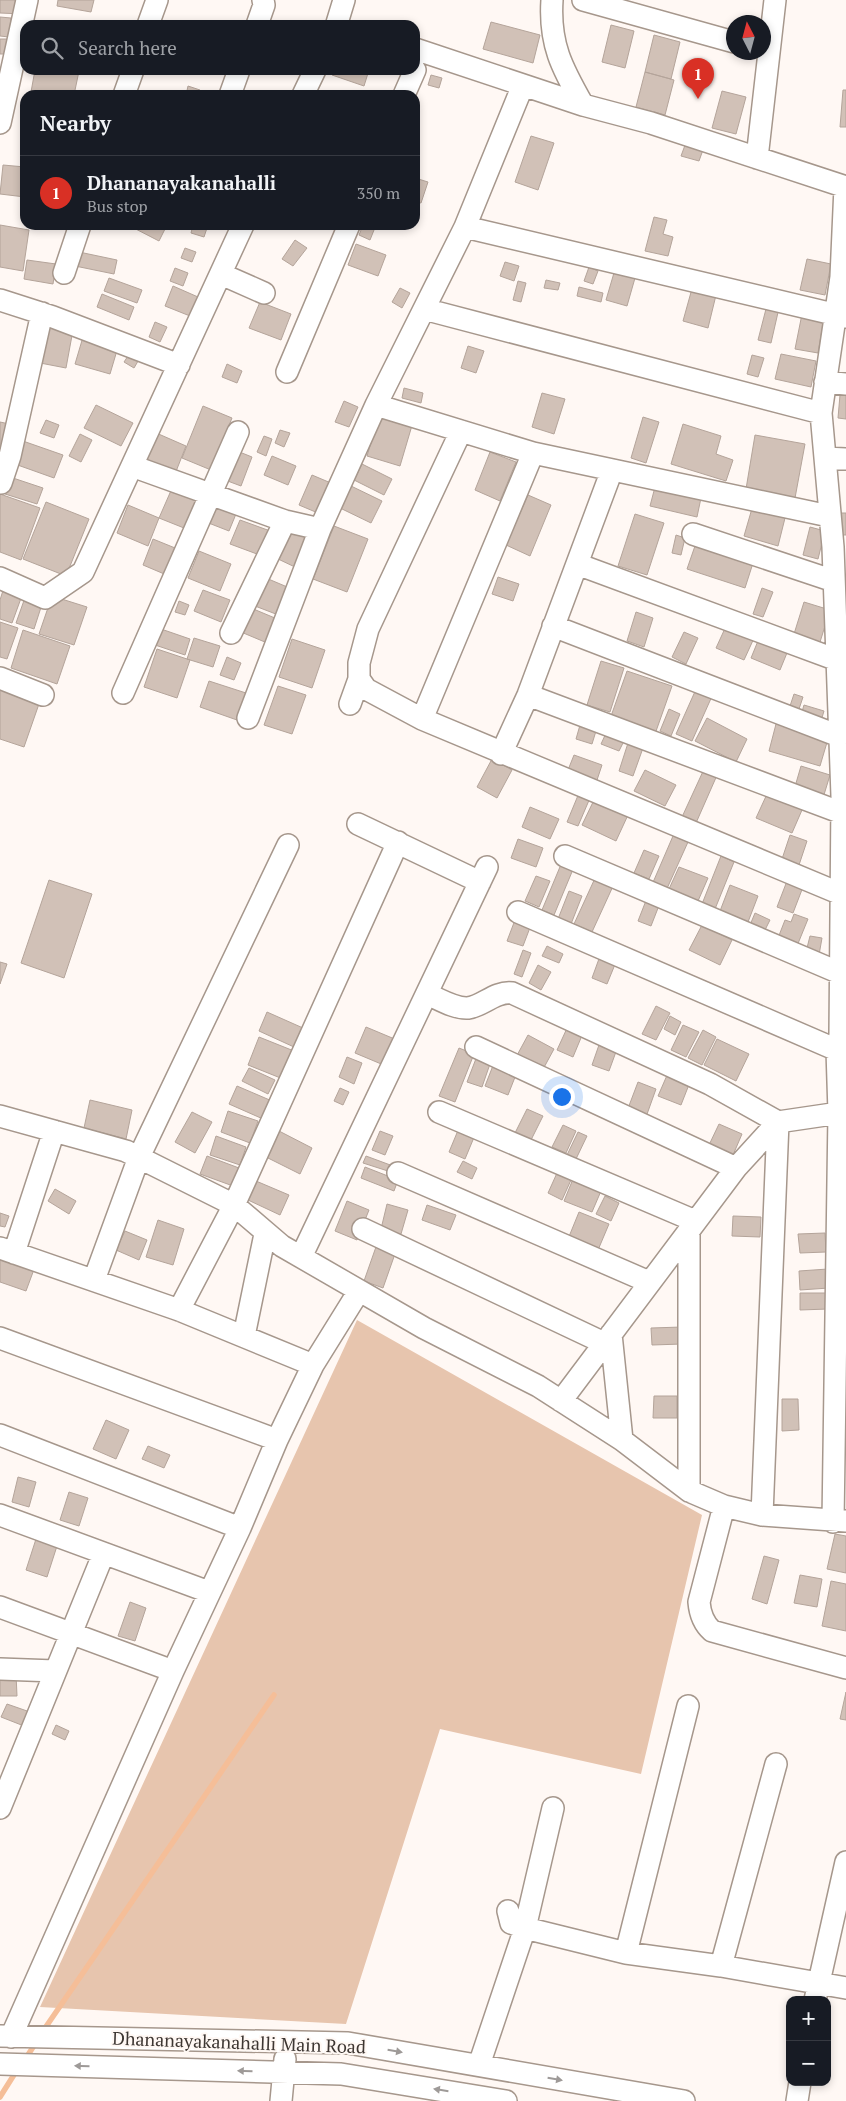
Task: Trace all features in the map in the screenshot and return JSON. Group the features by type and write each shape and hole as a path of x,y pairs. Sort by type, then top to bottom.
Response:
{"street":[{"path":"23,20 27,0"},
{"path":"150,20 156,0"},
{"path":"259,20 264,5 263,0"},
{"path":"339,20 344,0"},
{"path":"552,0 551,22 560,65 583,105"},
{"path":"583,0 726,40"},
{"path":"771,26 775,0"},
{"path":"0,123 20,32"},
{"path":"757,158 766,60"},
{"path":"0,1116 126,1150 234,1205 265,1234 301,1257 359,1291 561,1401 622,1440 689,1491 724,1506 762,1515 840,1521 839,1113 842,813 834,581 839,546 829,516 820,413 836,383 843,285 845,187 651,123 583,105 523,85 420,61"},
{"path":"126,90 131,75"},
{"path":"232,90 238,75"},
{"path":"306,90 313,75"},
{"path":"406,90 411,75"},
{"path":"248,718 320,530 376,405 465,227 523,85"},
{"path":"465,227 841,317"},
{"path":"64,273 78,230"},
{"path":"0,578 45,598 83,572 241,230"},
{"path":"287,372 347,230"},
{"path":"221,274 264,293"},
{"path":"0,300 42,313 179,365"},
{"path":"424,309 820,413"},
{"path":"0,483 10,456 42,313"},
{"path":"376,405 533,454 829,516"},
{"path":"350,704 359,679 359,663 368,629 461,431"},
{"path":"123,693 209,493 238,432"},
{"path":"422,719 533,454"},
{"path":"824,458 846,458"},
{"path":"132,466 285,521 320,530"},
{"path":"501,754 528,695 612,470"},
{"path":"231,633 285,521"},
{"path":"693,534 834,581"},
{"path":"577,564 837,660"},
{"path":"553,626 839,736"},
{"path":"0,678 44,695"},
{"path":"359,679 366,689 422,719 501,754 841,894"},
{"path":"528,695 842,813"},
{"path":"301,1257 484,874 398,842 358,824"},
{"path":"179,1310 234,1205 351,941 398,842"},
{"path":"94,1280 139,1157 288,845"},
{"path":"566,856 840,973"},
{"path":"518,912 841,1040"},
{"path":"427,994 466,1008 477,1006 502,993 512,993 710,1084 778,1122 839,1113"},
{"path":"476,1047 736,1168"},
{"path":"439,1112 692,1227"},
{"path":"561,1401 736,1168 778,1122"},
{"path":"762,1515 778,1122"},
{"path":"54,1131 7,1250 179,1310 313,1365"},
{"path":"398,1173 649,1282"},
{"path":"689,1491 692,1227"},
{"path":"363,1229 608,1339"},
{"path":"244,1336 265,1234"},
{"path":"23,2037 173,1671 240,1528 277,1440 313,1365 359,1291"},
{"path":"0,1338 277,1440"},
{"path":"608,1339 622,1440"},
{"path":"0,1435 240,1528"},
{"path":"724,1506 699,1602 700,1612 707,1627 712,1631 846,1668"},
{"path":"0,1515 209,1592"},
{"path":"0,1808 10,1760 54,1671 103,1554"},
{"path":"0,1607 173,1671"},
{"path":"0,1669 54,1671"},
{"path":"626,1953 688,1706"},
{"path":"721,1966 776,1764"},
{"path":"478,2065 525,1928 553,1808"},
{"path":"817,1991 846,1862"},
{"path":"508,1911 511,1923 525,1928 626,1953 721,1966 817,1991 846,1988"},
{"name":"Dhananayakanahalli Main Road","path":"23,2037 348,2043 684,2101"},
{"path":"280,2101 287,2042"},
{"name":"Dhananayakanahalli Main Road","path":"14,2064 341,2074 506,2101"},
{"path":"796,2101 799,2086"}],"shaded area":[{"path":"357,1320 702,1515 641,1774 440,1729 346,2024 40,2007"}],"building":[{"path":"0,0 24,0 23,14 0,13"},
{"path":"58,0 94,0 91,12 57,6"},
{"path":"0,17 11,18 9,37 0,36"},
{"path":"491,22 540,35 533,63 483,49"},
{"path":"611,25 634,31 625,68 602,62"},
{"path":"654,35 680,42 671,79 645,72"},
{"path":"0,39 7,39 7,54 0,54"},
{"path":"645,72 674,80 665,115 636,107"},
{"path":"34,75 78,75 75,90 31,90"},
{"path":"332,75 367,75 364,86"},
{"path":"431,75 442,78 439,88 428,85"},
{"path":"188,86 200,90 187,90"},
{"path":"843,90 846,90 846,127 840,127"},
{"path":"722,91 746,97 736,134 712,128"},
{"path":"531,136 554,143 538,190 515,182"},
{"path":"688,137 704,147 699,161 681,156"},
{"path":"3,165 20,167 20,196 0,194"},
{"path":"420,180 428,182 420,203"},
{"path":"654,217 667,220 663,234 673,237 668,256 645,251"},
{"path":"0,225 20,228 20,230 29,230 23,271 0,267"},
{"path":"138,230 164,230 159,241"},
{"path":"192,230 206,230 204,237 191,233"},
{"path":"361,230 374,230 370,240 359,235"},
{"path":"295,240 307,248 293,266 282,259"},
{"path":"356,244 386,255 378,276 348,265"},
{"path":"185,248 196,252 192,262 181,258"},
{"path":"79,252 117,260 114,274 75,266"},
{"path":"807,259 831,264 825,295 800,290"},
{"path":"27,260 56,264 53,284 24,279"},
{"path":"505,262 519,266 514,281 500,276"},
{"path":"616,266 637,271 627,306 606,300"},
{"path":"589,267 598,271 593,284 584,281"},
{"path":"175,268 188,273 183,286 170,281"},
{"path":"109,278 142,290 137,303 104,291"},
{"path":"546,280 560,283 558,290 544,288"},
{"path":"518,281 526,283 521,302 513,300"},
{"path":"693,285 717,291 708,328 683,321"},
{"path":"173,286 198,297 190,316 165,306"},
{"path":"579,287 603,293 601,302 577,296"},
{"path":"400,288 410,293 402,308 392,302"},
{"path":"102,294 134,307 129,320 97,307"},
{"path":"260,302 291,314 281,340 249,328"},
{"path":"767,305 779,308 771,343 758,340"},
{"path":"802,314 824,318 818,353 795,349"},
{"path":"155,322 167,327 160,342 149,337"},
{"path":"42,325 73,330 66,368 35,362"},
{"path":"83,337 118,347 110,374 75,364"},
{"path":"468,346 484,351 476,373 461,368"},
{"path":"132,350 141,356 134,368 124,362"},
{"path":"781,354 816,361 811,387 775,379"},
{"path":"752,355 764,358 758,377 747,374"},
{"path":"227,364 242,371 237,383 222,377"},
{"path":"404,388 423,393 421,403 402,398"},
{"path":"542,393 565,399 554,434 532,427"},
{"path":"840,395 846,395 846,419 838,418"},
{"path":"344,401 358,407 349,427 335,422"},
{"path":"96,405 133,423 121,446 84,428"},
{"path":"203,406 232,418 211,470 182,458"},
{"path":"380,413 413,422 400,466 367,456"},
{"path":"643,417 659,422 646,463 631,458"},
{"path":"46,420 59,425 54,438 40,433"},
{"path":"0,422 14,425 7,452 0,451"},
{"path":"683,424 721,436 716,454 733,460 726,481 671,464"},
{"path":"280,430 290,433 284,447 275,443"},
{"path":"154,432 186,446 175,474 143,461"},
{"path":"80,434 92,440 81,462 69,456"},
{"path":"755,435 805,444 795,498 746,489"},
{"path":"264,436 272,439 266,456 257,452"},
{"path":"20,440 63,455 54,478 12,463"},
{"path":"237,451 252,457 241,486 225,480"},
{"path":"490,452 516,462 500,501 475,490"},
{"path":"272,456 296,466 288,485 264,475"},
{"path":"362,464 392,479 384,495 354,480"},
{"path":"312,475 338,486 325,516 299,505"},
{"path":"10,477 43,488 37,504 5,494"},
{"path":"173,486 202,498 189,530 159,518"},
{"path":"351,486 382,501 371,523 340,508"},
{"path":"655,487 701,498 697,517 650,506"},
{"path":"0,494 40,508 21,560 0,552"},
{"path":"528,495 551,505 530,556 506,545"},
{"path":"46,502 89,519 66,576 23,559"},
{"path":"128,505 159,518 148,546 117,533"},
{"path":"213,505 236,514 229,531 206,522"},
{"path":"753,505 786,514 778,546 744,536"},
{"path":"840,513 846,513 846,535 841,535"},
{"path":"635,514 664,523 647,575 618,566"},
{"path":"240,520 273,532 265,557 230,544"},
{"path":"334,526 368,539 347,592 313,579"},
{"path":"810,527 825,531 818,559 803,555"},
{"path":"291,529 311,538 297,568 276,558"},
{"path":"676,535 685,538 681,555 672,553"},
{"path":"153,539 180,550 169,576 143,565"},
{"path":"696,543 753,563 745,588 687,569"},
{"path":"199,551 231,564 220,591 188,578"},
{"path":"498,577 519,584 513,601 492,594"},
{"path":"266,578 292,589 281,616 255,606"},
{"path":"5,584 24,590 12,623 0,619 0,600"},
{"path":"762,588 773,592 763,617 753,614"},
{"path":"203,590 230,600 221,622 194,611"},
{"path":"27,592 44,598 34,629 16,623"},
{"path":"52,596 87,607 74,645 39,634"},
{"path":"179,601 189,605 185,615 175,612"},
{"path":"804,602 830,610 820,642 794,634"},
{"path":"251,608 282,621 272,645 241,632"},
{"path":"636,612 653,618 644,647 627,641"},
{"path":"0,622 18,628 7,659 0,657"},
{"path":"727,624 755,636 744,660 716,648"},
{"path":"161,629 190,639 185,655 155,645"},
{"path":"23,630 70,646 57,684 11,668"},
{"path":"684,632 698,638 686,664 672,657"},
{"path":"760,636 789,648 780,670 751,658"},
{"path":"194,638 220,646 213,667 187,659"},
{"path":"292,639 325,650 312,688 279,677"},
{"path":"157,649 190,660 177,698 144,687"},
{"path":"227,657 241,663 234,680 220,675"},
{"path":"601,661 624,668 610,712 587,705"},
{"path":"627,671 672,686 655,734 610,719"},
{"path":"209,681 246,693 237,720 200,707"},
{"path":"278,686 306,695 292,734 264,725"},
{"path":"697,687 713,694 692,741 676,734"},
{"path":"0,688 40,701 24,747 0,739"},
{"path":"794,694 803,697 798,712 789,709"},
{"path":"804,705 824,711 821,721 801,715"},
{"path":"669,709 680,714 671,736 660,731"},
{"path":"707,718 747,739 736,762 695,741"},
{"path":"776,724 828,739 820,766 769,751"},
{"path":"580,725 596,731 592,744 576,739"},
{"path":"607,731 625,739 619,751 601,744"},
{"path":"628,743 643,748 633,776 619,771"},
{"path":"574,755 602,765 597,780 568,770"},
{"path":"492,759 512,770 497,798 477,787"},
{"path":"801,766 830,775 823,798 794,790"},
{"path":"705,767 718,773 696,823 682,817"},
{"path":"645,770 676,785 665,806 634,791"},
{"path":"579,793 590,798 578,826 567,822"},
{"path":"767,794 802,810 792,833 756,818"},
{"path":"594,800 628,815 616,841 582,825"},
{"path":"530,807 559,819 550,839 522,827"},
{"path":"790,835 807,841 798,868 781,862"},
{"path":"673,836 688,842 665,893 651,887"},
{"path":"518,839 543,848 536,867 511,858"},
{"path":"644,850 659,856 649,879 634,873"},
{"path":"721,856 734,862 715,909 702,904"},
{"path":"562,862 574,867 554,915 542,910"},
{"path":"679,867 708,878 698,901 669,889"},
{"path":"536,876 550,881 539,907 525,901"},
{"path":"596,876 614,884 592,932 574,924"},
{"path":"49,880 92,894 64,978 21,963"},
{"path":"787,881 803,887 793,913 777,907"},
{"path":"730,885 758,896 748,922 720,911"},
{"path":"569,891 582,896 571,924 558,919"},
{"path":"647,898 660,903 651,926 638,921"},
{"path":"755,913 770,920 764,932 750,925"},
{"path":"794,914 808,919 797,946 778,938 785,920 791,922"},
{"path":"515,920 531,925 523,946 507,941"},
{"path":"702,925 732,940 720,965 689,950"},
{"path":"810,936 822,938 819,955 806,952"},
{"path":"547,946 563,954 559,963 542,956"},
{"path":"523,950 531,953 522,977 514,974"},
{"path":"600,956 616,962 607,984 592,978"},
{"path":"0,962 7,964 0,984"},
{"path":"538,965 551,972 541,990 529,983"},
{"path":"656,1006 670,1013 656,1040 642,1034"},
{"path":"267,1012 303,1028 294,1047 259,1031"},
{"path":"670,1016 681,1022 675,1035 664,1029"},
{"path":"683,1025 699,1032 686,1057 671,1050"},
{"path":"568,1026 583,1033 573,1057 557,1050"},
{"path":"366,1027 397,1040 386,1066 355,1053"},
{"path":"703,1030 716,1037 702,1065 688,1058"},
{"path":"528,1035 554,1049 541,1073 515,1059"},
{"path":"259,1037 294,1051 283,1079 248,1065"},
{"path":"717,1039 749,1054 736,1081 704,1065"},
{"path":"600,1042 617,1049 609,1071 592,1065"},
{"path":"459,1048 474,1054 455,1102 439,1096"},
{"path":"477,1056 491,1061 482,1087 467,1082"},
{"path":"347,1057 362,1063 354,1084 339,1077"},
{"path":"494,1063 517,1072 508,1095 485,1086"},
{"path":"249,1068 275,1080 268,1094 242,1081"},
{"path":"668,1073 690,1082 681,1105 658,1096"},
{"path":"638,1082 656,1089 646,1117 627,1111"},
{"path":"237,1086 272,1101 263,1119 229,1104"},
{"path":"340,1088 349,1092 343,1105 334,1101"},
{"path":"90,1100 132,1110 126,1139 84,1128"},
{"path":"527,1109 543,1116 531,1140 515,1133"},
{"path":"228,1111 258,1121 250,1143 221,1132"},
{"path":"192,1112 212,1122 195,1153 175,1142"},
{"path":"719,1124 742,1134 733,1155 709,1145"},
{"path":"563,1125 576,1131 566,1153 552,1147"},
{"path":"459,1128 475,1135 465,1159 449,1152"},
{"path":"279,1131 312,1148 300,1174 266,1157"},
{"path":"380,1131 393,1136 385,1155 372,1150"},
{"path":"578,1132 587,1136 576,1159 567,1155"},
{"path":"216,1136 246,1147 240,1165 210,1155"},
{"path":"207,1156 239,1168 233,1186 200,1174"},
{"path":"366,1156 393,1166 391,1172 363,1163"},
{"path":"463,1161 477,1168 472,1179 457,1172"},
{"path":"365,1167 398,1180 394,1191 361,1178"},
{"path":"557,1173 571,1180 562,1200 548,1193"},
{"path":"573,1179 601,1191 592,1212 564,1201"},
{"path":"256,1181 289,1195 280,1215 248,1200"},
{"path":"55,1189 76,1201 69,1214 48,1201"},
{"path":"605,1196 619,1203 611,1221 596,1214"},
{"path":"347,1201 369,1210 357,1240 335,1231"},
{"path":"387,1204 408,1210 401,1234 381,1229"},
{"path":"427,1205 456,1215 450,1230 422,1220"},
{"path":"579,1212 609,1224 598,1250 568,1239"},
{"path":"0,1213 9,1216 5,1227 0,1226"},
{"path":"733,1216 761,1217 760,1237 732,1236"},
{"path":"158,1220 184,1229 173,1265 146,1257"},
{"path":"125,1231 147,1240 139,1260 116,1250"},
{"path":"825,1233 826,1252 800,1253 798,1234"},
{"path":"377,1244 396,1251 383,1288 364,1281"},
{"path":"0,1251 36,1264 26,1291 0,1282"},
{"path":"828,1269 829,1288 800,1290 799,1271"},
{"path":"800,1293 828,1293 828,1309 800,1310"},
{"path":"682,1327 682,1344 652,1345 651,1328"},
{"path":"654,1396 677,1396 677,1418 653,1418"},
{"path":"782,1399 798,1399 799,1430 782,1431"},
{"path":"106,1420 129,1430 116,1459 93,1449"},
{"path":"148,1446 170,1455 164,1468 142,1459"},
{"path":"18,1477 36,1482 29,1507 12,1502"},
{"path":"69,1492 88,1498 79,1526 60,1520"},
{"path":"835,1534 846,1536 846,1573 827,1569"},
{"path":"36,1539 57,1546 47,1577 26,1570"},
{"path":"764,1556 779,1560 767,1604 752,1599"},
{"path":"800,1575 822,1579 817,1607 794,1603"},
{"path":"831,1581 846,1584 846,1631 822,1626"},
{"path":"130,1602 146,1608 135,1641 118,1636"},
{"path":"0,1674 16,1674 17,1696 0,1696"},
{"path":"846,1692 846,1720 840,1719"},
{"path":"7,1704 30,1712 24,1726 1,1717"},
{"path":"56,1725 69,1731 65,1740 52,1734"}],"waterway":[{"path":"43,2031 274,1695"},
{"path":"24,2061 37,2041"},
{"path":"0,2097 17,2070"}],"place":[{"name":"Dhananayakanahalli","path":"698,99"}]}
